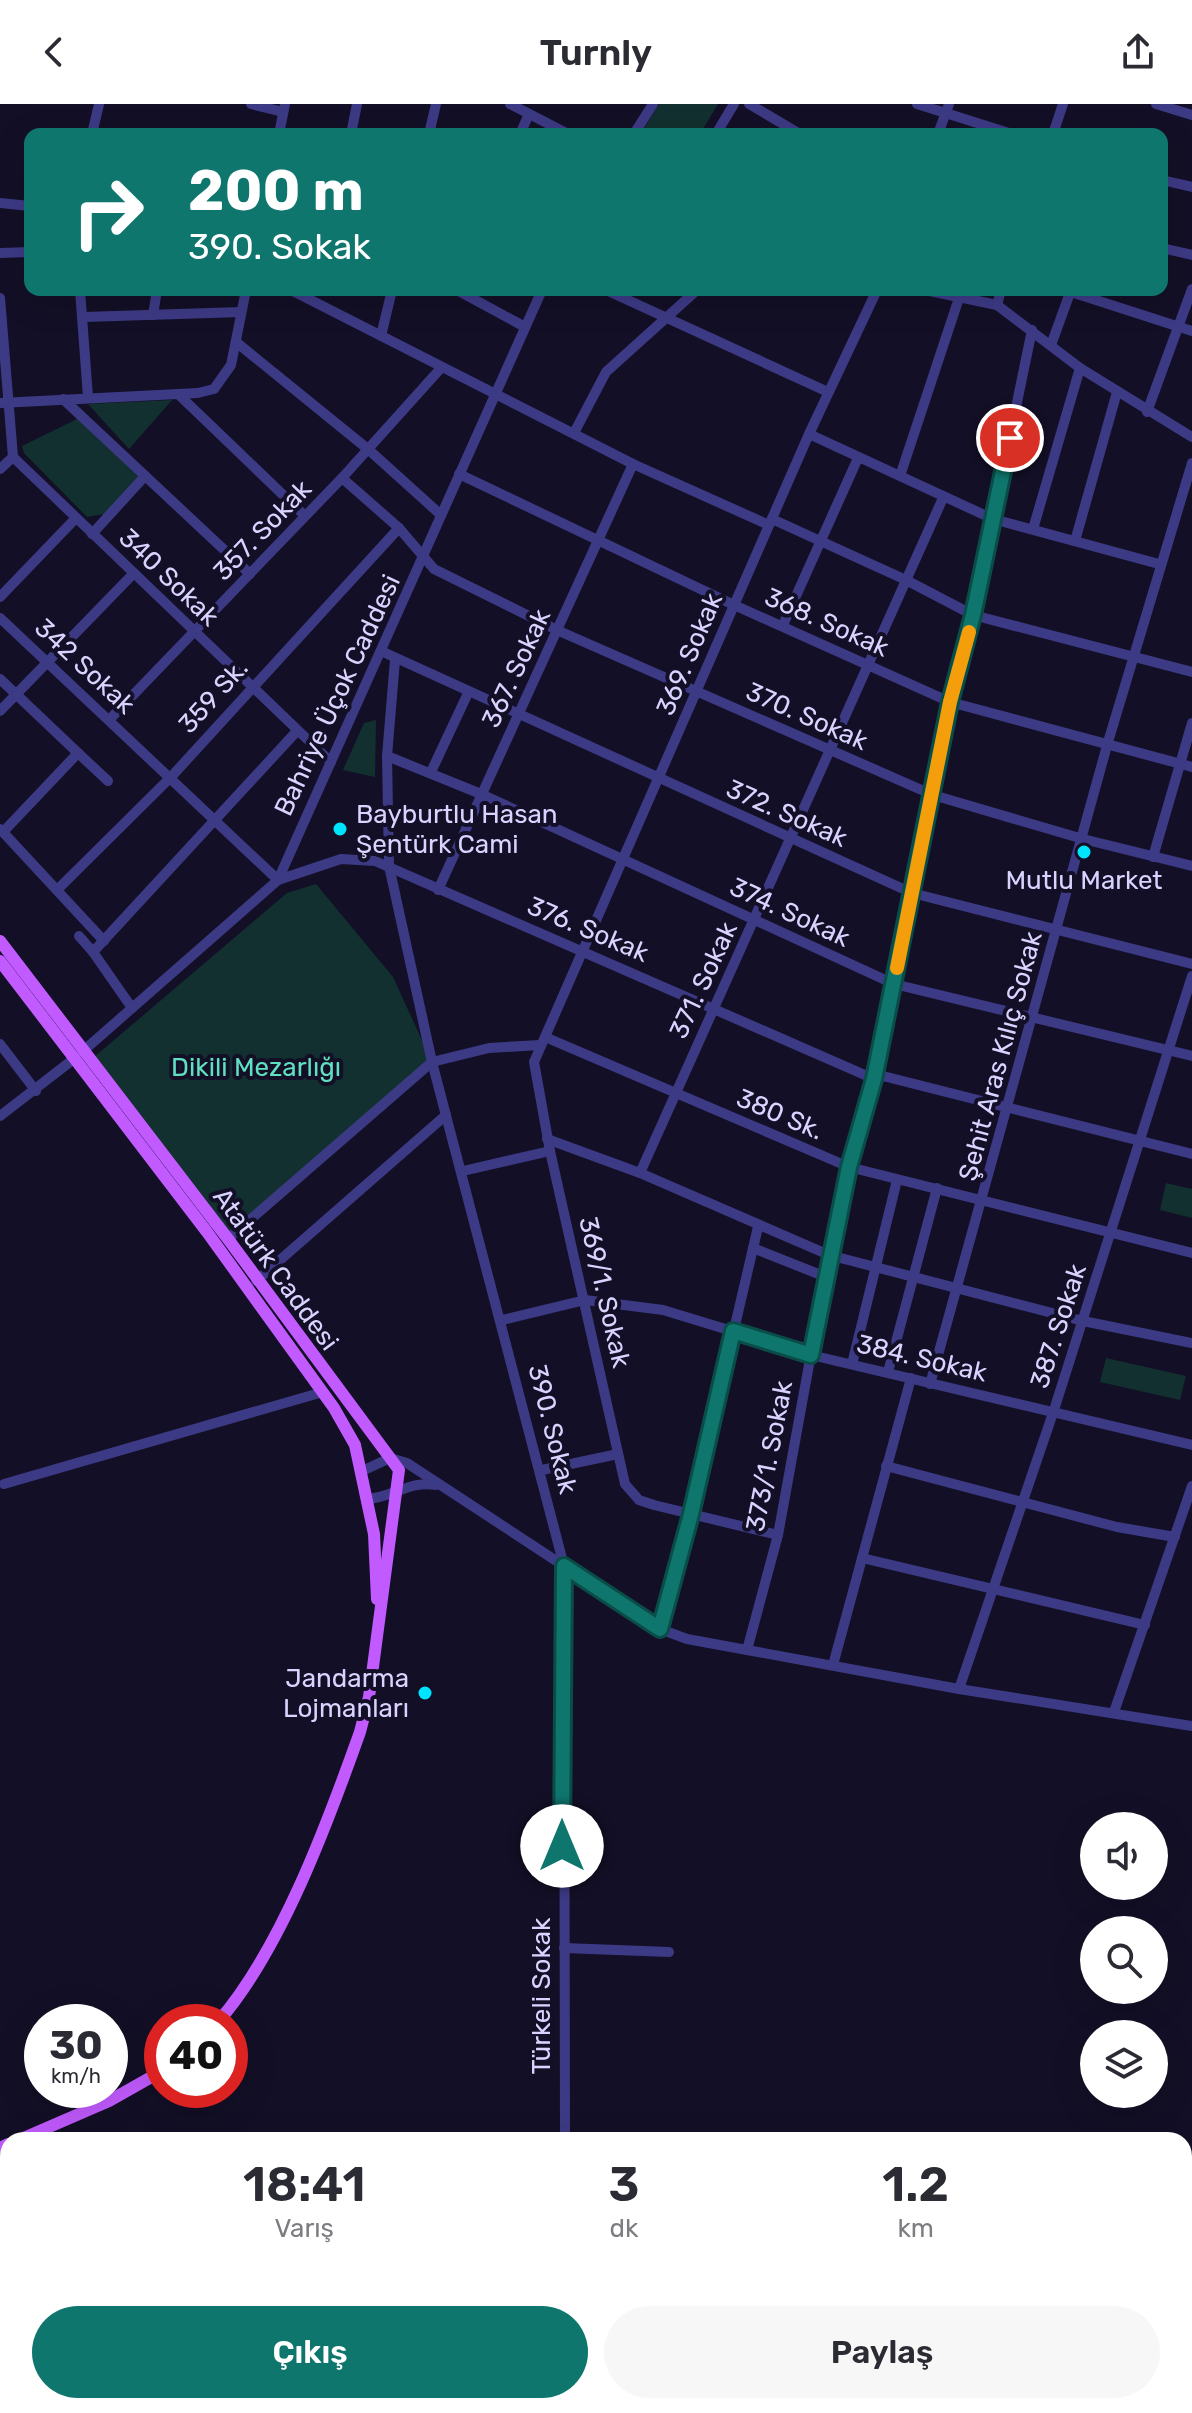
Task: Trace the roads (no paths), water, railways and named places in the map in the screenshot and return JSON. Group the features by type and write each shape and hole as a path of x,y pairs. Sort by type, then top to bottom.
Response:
{"main road":[{"name":"Atatürk Caddesi","path":"0,941 323,1392 355,1445 374,1534 378,1609 374,1662"},
{"name":"Atatürk Caddesi","path":"0,961 228,1239 256,1281 399,1470 399,1491 374,1662 360,1732 318,1838 255,1974 232,2004"},
{"path":"37,2132 109,2101 144,2081"}],"street":[{"path":"93,128 99,104"},
{"path":"251,104 284,108 280,128"},
{"path":"352,128 357,104"},
{"path":"430,128 436,104"},
{"path":"510,104 556,128"},
{"path":"720,128 734,104"},
{"path":"749,104 790,128"},
{"path":"917,104 947,108 997,128"},
{"path":"1055,128 1063,104"},
{"path":"1156,104 1189,111"},
{"path":"637,128 647,106"},
{"path":"940,128 947,108"},
{"path":"523,128 529,114"},
{"path":"1168,181 1192,187"},
{"path":"0,203 24,205"},
{"path":"1168,249 1192,255"},
{"path":"0,253 24,252"},
{"path":"1147,412 1192,289"},
{"path":"81,296 88,397"},
{"path":"153,315 156,296"},
{"path":"4,403 198,393 222,383 236,342 245,296"},
{"path":"303,296 633,464 821,542 906,580 973,615 1192,672"},
{"path":"381,336 391,296"},
{"path":"468,296 525,327"},
{"name":"Bahriye Üçok Caddesi","path":"0,1116 79,1055 278,880 539,296"},
{"path":"619,296 828,392"},
{"path":"574,433 606,372 691,296"},
{"name":"369. Sokak","path":"543,1041 622,857 660,780 809,434 874,296"},
{"path":"950,296 997,305 1080,368 1192,437"},
{"path":"997,305 999,296"},
{"path":"1051,345 1069,296"},
{"path":"1086,296 1192,331"},
{"path":"0,298 4,403 13,457 0,469"},
{"path":"900,476 959,298"},
{"path":"84,317 241,312"},
{"name":"373/1. Sokak","path":"747,1650 778,1535 829,1255 874,1076 950,702 973,615 1032,330"},
{"path":"236,342 369,450 441,515"},
{"name":"357. Sokak","path":"110,719 369,450 441,368"},
{"path":"1033,529 1080,368"},
{"path":"1075,541 1117,392"},
{"path":"178,394 304,515"},
{"path":"63,399 250,574"},
{"path":"809,434 993,519 1159,564"},
{"name":"340 Sokak","path":"13,457 331,762"},
{"path":"783,625 858,458"},
{"name":"Şehit Aras Kılıç Sokak","path":"930,1384 1009,1109 1108,742 1159,564 1192,463"},
{"name":"367. Sokak","path":"438,890 633,464"},
{"name":"368. Sokak","path":"459,474 734,605 950,702 1192,767"},
{"path":"92,534 145,476"},
{"name":"370. Sokak","path":"342,478 399,528 424,559 441,574 559,631 933,795 1083,839 1192,866"},
{"name":"371. Sokak","path":"640,1173 673,1093 755,922 867,663 943,498"},
{"path":"0,597 75,519"},
{"name":"359 Sk.","path":"57,890 171,777 251,686 399,528"},
{"path":"0,711 134,573"},
{"name":"342 Sokak","path":"0,618 278,880"},
{"name":"372. Sokak","path":"381,651 912,893 1192,964"},
{"name":"390. Sokak","path":"395,660 387,756 389,866 432,1062 542,1470 564,1566"},
{"path":"0,679 108,781"},
{"path":"431,772 468,693"},
{"path":"1153,857 1192,723"},
{"path":"93,952 297,731"},
{"path":"78,753 2,830 104,941"},
{"name":"374. Sokak","path":"387,756 431,772 622,857 755,922 894,984 1192,1056"},
{"name":"376. Sokak","path":"278,880 341,859 365,859 389,866 715,1010 874,1076 1192,1154"},
{"path":"79,936 132,1008"},
{"name":"387. Sokak","path":"959,1689 1054,1410 1192,976"},
{"path":"228,1239 432,1062 489,1048 543,1041"},
{"name":"380 Sk.","path":"543,1041 849,1167 1192,1253"},
{"name":"369/1. Sokak","path":"543,1041 534,1069 625,1484 639,1500 778,1535"},
{"path":"0,1044 36,1091"},
{"path":"256,1281 446,1115"},
{"path":"547,1139 640,1173 758,1227 829,1255 1083,1321 1192,1343"},
{"path":"463,1171 550,1151"},
{"path":"852,1364 897,1180"},
{"path":"888,1372 937,1188"},
{"path":"660,1629 691,1514 758,1227"},
{"path":"753,1248 826,1277"},
{"name":"384. Sokak","path":"502,1320 585,1300 663,1310 811,1355 1192,1445"},
{"path":"833,1665 911,1378"},
{"path":"4,1484 323,1392"},
{"path":"542,1470 618,1454"},
{"path":"360,1472 390,1458 407,1463 660,1629 747,1650 959,1689 1191,1722"},
{"path":"886,1466 1117,1527 1175,1537"},
{"path":"366,1499 382,1498 413,1483 442,1486"},
{"path":"1114,1712 1192,1486"},
{"path":"862,1558 1145,1625"},
{"name":"Türkeli Sokak","path":"564,1566 565,2132"},
{"path":"564,1948 669,1952"}],"place":[{"name":"Bayburtlu Hasan Şentürk Cami","path":"340,829"},
{"name":"Mutlu Market","path":"1084,852"},
{"name":"Jandarma Lojmanları","path":"425,1693"}],"park label":[{"name":"Dikili Mezarlığı","path":"256,1067"}]}
